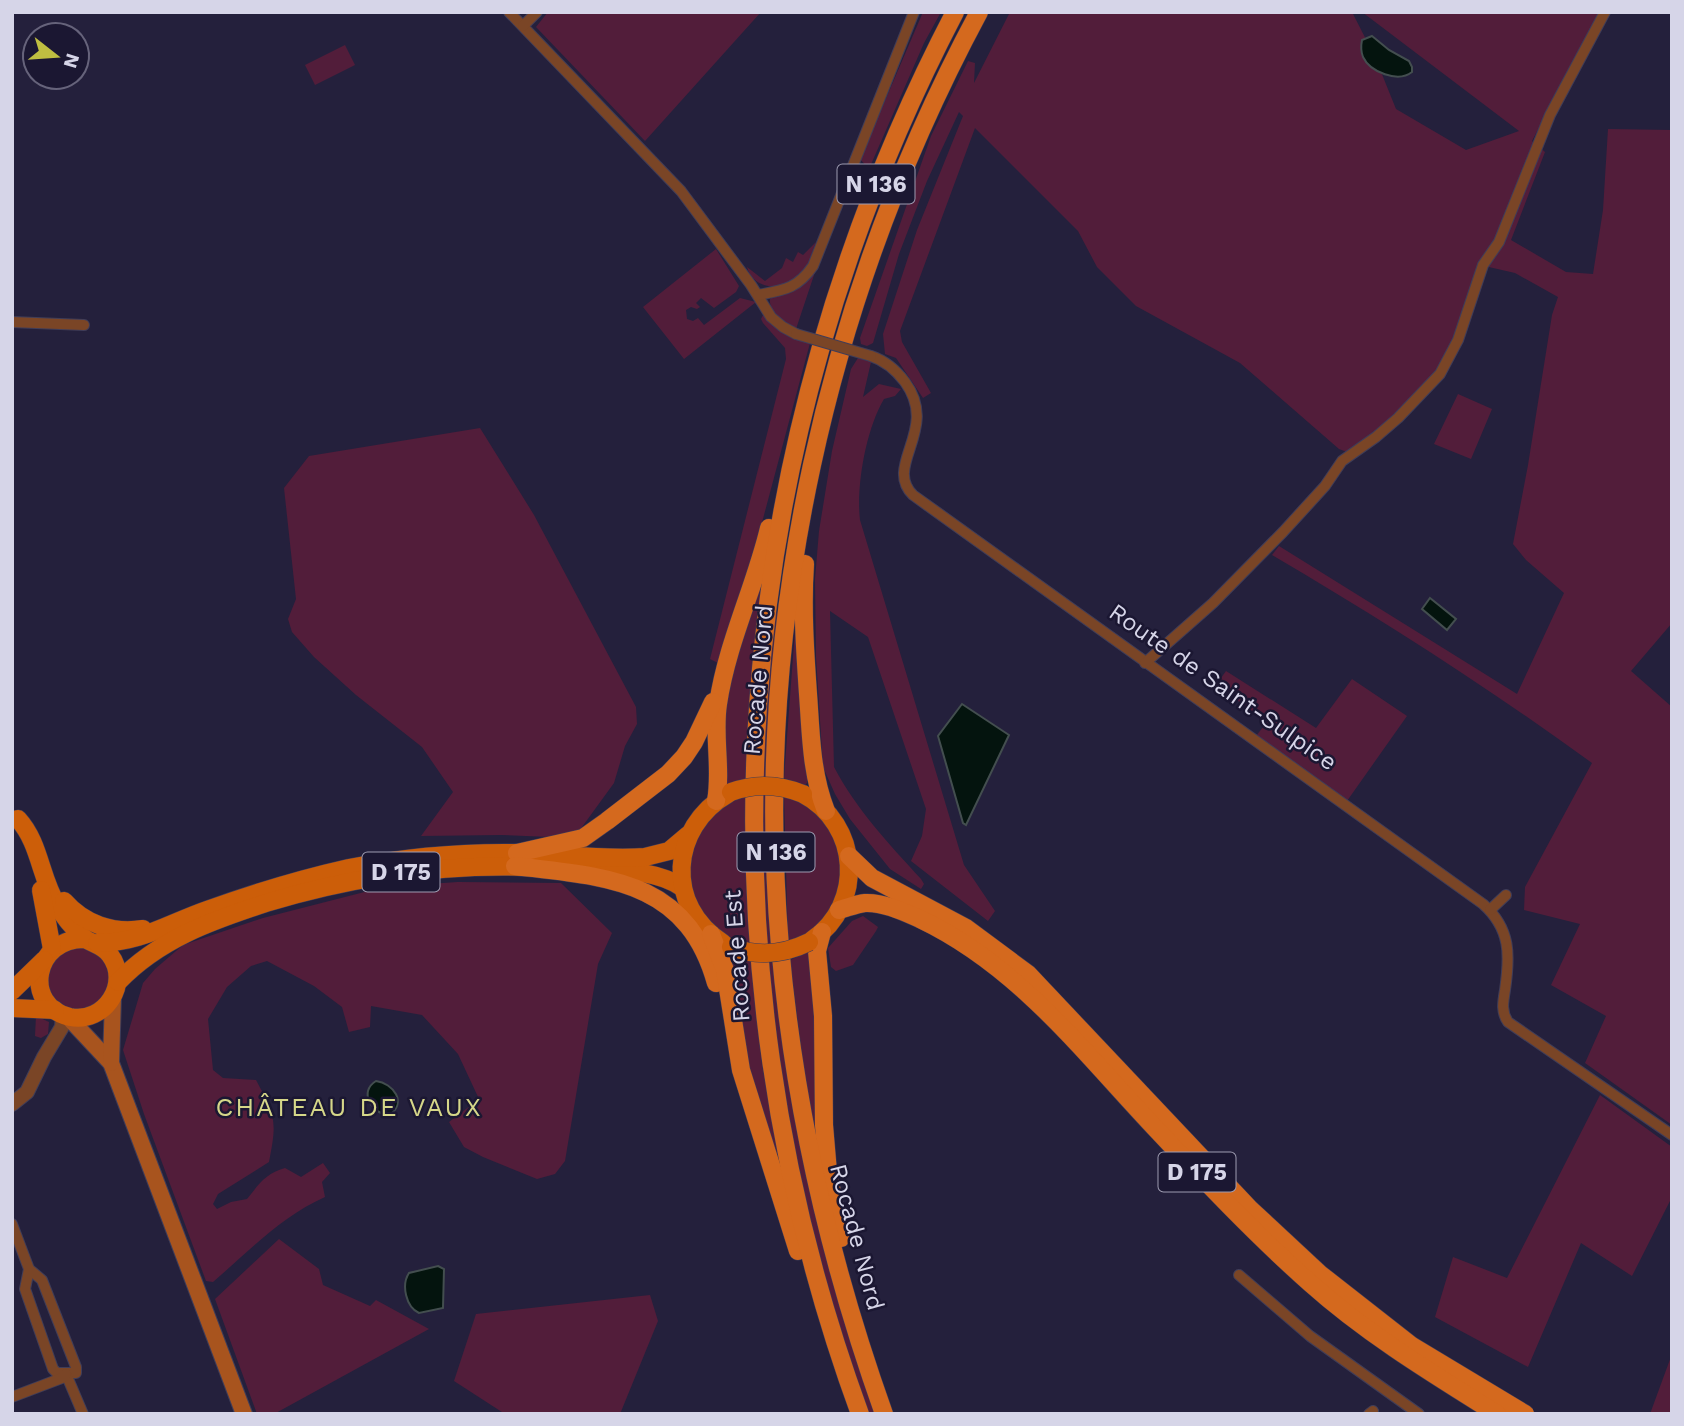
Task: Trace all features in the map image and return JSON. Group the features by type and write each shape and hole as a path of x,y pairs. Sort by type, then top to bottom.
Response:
{"highway":[{"name":"N 136","path":"816,363 860,223 904,116 955,12"},
{"name":"Rocade Nord","path":"870,1375 830,1240 800,1102 780,945 775,849 775,765 781,678 794,566 812,467 848,326 880,230 902,176 956,56 979,12"},
{"path":"826,811 817,789 813,757 803,581 814,494 848,326"},
{"path":"516,860 583,838 668,774 694,743 723,680 765,544 793,433 816,363"},
{"name":"Rocade Est","path":"816,363 786,492 762,657 755,764 756,894 766,1026 786,1148 816,1275 860,1414"},
{"path":"723,680 715,732 718,784 724,797"},
{"name":"D 175","path":"849,856 872,878 965,928 1017,966 1049,995 1249,1208 1320,1274 1412,1346 1525,1414"},
{"path":"516,860 619,881 654,896 687,924 706,955 716,982 732,1050 741,1070 827,1337 849,1382"},
{"name":"D 175","path":"839,910 865,903 883,905 912,915 959,940 1001,968 1039,1003 1240,1218 1313,1285 1405,1357 1497,1414"},
{"path":"711,934 725,970 741,1070"},
{"path":"816,937 823,1006 826,1158 870,1375"},
{"name":"N 136","path":"870,1375 884,1414"}],"main road":[{"path":"767,785 786,788 803,794 826,811 841,832 849,856 847,890 839,910 816,937 790,950 771,954 751,953 731,947 711,934 694,915 683,888 681,861 688,835 699,818 724,797 749,787 767,785"},
{"path":"12,801 15,820 45,905 48,955 40,970 40,988 47,1002 111,1063 244,1414"},
{"path":"15,820 28,829 40,860 63,900 81,916 109,928 144,928 153,931"},
{"name":"D 175","path":"116,990 139,961 165,943 208,923 304,892 400,872 516,860 645,857 669,850 688,835"},
{"name":"D 175","path":"91,941 130,941 147,936 153,931 247,895 302,878 403,859 458,853 657,877 683,888"},
{"path":"40,860 57,906 91,941 104,948 115,964 111,1063"},
{"path":"12,991 48,955 68,940 91,941"},
{"path":"12,1008 85,1017 94,1015 108,1005 116,990"}],"street":[{"name":"Route de Saint-Sulpice","path":"509,12 681,191 778,323 796,334 883,360 895,370 916,401 916,430 903,476 907,489 1490,910 1497,918 1506,939 1507,977 1503,1012 1508,1022 1672,1135"},
{"path":"523,26 537,12"},
{"path":"758,295 795,285 813,266 914,12"},
{"path":"1145,663 1213,603 1283,532 1325,486 1342,461 1398,418 1440,374 1458,340 1483,265 1499,242 1550,115 1605,12"},
{"path":"12,322 83,325"},
{"path":"1490,910 1506,895"},
{"path":"12,1104 27,1092 62,1027 62,1014"},
{"path":"12,1224 29,1269 42,1280 76,1367 62,1378 12,1397"},
{"path":"29,1269 25,1289 53,1369 57,1374 71,1373"},
{"path":"1239,1275 1310,1336 1419,1414"},
{"path":"71,1373 83,1414"}],"shaded area":[{"path":"548,12 761,12 645,141 536,27"},
{"path":"923,12 941,12 924,43 869,169 860,159"},
{"path":"1010,12 1352,12 1375,57 1396,109 1466,150 1519,131 1362,12 1599,12 1532,141 1545,152 1511,240 1566,272 1593,274 1603,210 1608,129 1672,130 1672,623 1631,671 1672,707 1672,1125 1585,1063 1606,1016 1551,985 1580,924 1524,910 1525,887 1592,763 1434,655 1272,555 1279,546 1517,694 1564,593 1526,560 1513,544 1552,315 1558,297 1515,273 1480,265 1455,337 1436,374 1405,406 1347,452 1339,449 1240,363 1136,306 1097,267 1078,231 975,128 900,331 902,342 931,393 923,398 896,358 885,354 883,334 917,230 963,116 959,112 927,181 899,254 873,343 867,346 861,344 860,338 931,136 968,61 975,63 974,83"},
{"path":"1372,36 1409,61 1412,72 1392,76 1372,67 1363,57 1361,46 1362,40"},
{"path":"345,45 355,65 315,85 305,65"},
{"path":"816,242 804,271 788,284 772,287 764,285 751,275 747,267 765,281 782,268 786,258 793,262 798,252 803,255"},
{"path":"716,249 739,286 736,292 714,308 701,298 696,303 700,307 686,310 687,319 693,321 698,318 704,325 740,298 756,302 684,359 643,307"},
{"path":"818,263 796,329 775,314 770,299"},
{"path":"763,315 778,327 810,343 760,530 718,663 710,659 786,359 785,348 763,323"},
{"path":"858,358 871,362 863,397 879,384 901,389 895,396 884,399 872,426 861,475 860,520 964,865 995,911 988,921 911,861 922,836 926,809 868,637 830,611 834,767 863,812 921,879 924,884 921,889 890,869 850,819 823,767 816,657 815,579 819,531 832,451 851,369"},
{"path":"1458,394 1492,409 1471,459 1434,444"},
{"path":"480,428 534,515 636,707 637,724 625,746 614,783 574,838 421,836 453,792 422,747 356,695 314,657 292,632 288,619 296,599 284,488 309,456"},
{"path":"758,582 762,583 749,705 746,779 727,785 723,703"},
{"path":"1430,598 1456,619 1447,630 1422,609"},
{"path":"797,603 807,762 807,783 804,786 784,778"},
{"path":"773,612 782,614 770,777 761,777"},
{"path":"1226,671 1316,728 1352,679 1407,716 1347,801 1256,736 1267,722 1216,685"},
{"path":"962,704 1009,735 966,825 963,823 938,736"},
{"path":"760,793 769,793 774,946 765,946"},
{"path":"784,795 791,796 827,821 844,863 836,902 816,930 788,942"},
{"path":"746,796 750,944 729,939 714,926 693,899 689,881 693,848 700,828 709,816 719,809"},
{"path":"458,882 561,883 612,933 598,964 565,1161 555,1174 537,1179 464,1147 449,1122 479,1099 458,1054 422,1015 371,1006 370,1027 349,1032 342,1007 314,986 267,961 251,966 227,987 208,1019 213,1070 223,1078 256,1080 271,1111 274,1128 272,1148 269,1162 218,1194 213,1204 217,1209 231,1202 247,1199 268,1176 285,1168 301,1177 323,1163 330,1173 322,1182 325,1197 280,1224 213,1282 206,1281 123,1050 143,983 183,945 263,918 384,887"},
{"path":"863,916 878,927 853,965 836,971 831,967 828,948 852,921"},
{"path":"78,948 100,957 109,979 100,1001 78,1010 56,1001 47,979 56,957"},
{"path":"808,952 828,1197 805,1079 790,960"},
{"path":"731,956 751,962 762,1065 789,1206 758,1114 727,960"},
{"path":"775,962 878,1414 867,1414 829,1301 790,1138 767,963"},
{"path":"36,1016 49,1022 48,1034 41,1038 35,1036"},
{"path":"376,1081 393,1089 398,1099 395,1110 389,1115 377,1111 369,1102 368,1091"},
{"path":"1600,1095 1672,1147 1672,1197 1632,1276 1581,1243 1528,1367 1435,1317 1453,1257 1507,1278"},
{"path":"279,1239 319,1269 323,1285 370,1306 376,1300 429,1329 274,1414 257,1414 215,1299"},
{"path":"438,1266 444,1269 443,1308 419,1313 408,1301 405,1289 409,1273"},
{"path":"650,1295 658,1321 620,1414 505,1414 454,1381 476,1314"},
{"path":"1672,1354 1672,1414 1650,1414"}],"district":[{"name":"CHÂTEAU DE VAUX","path":"349,1107"}]}
